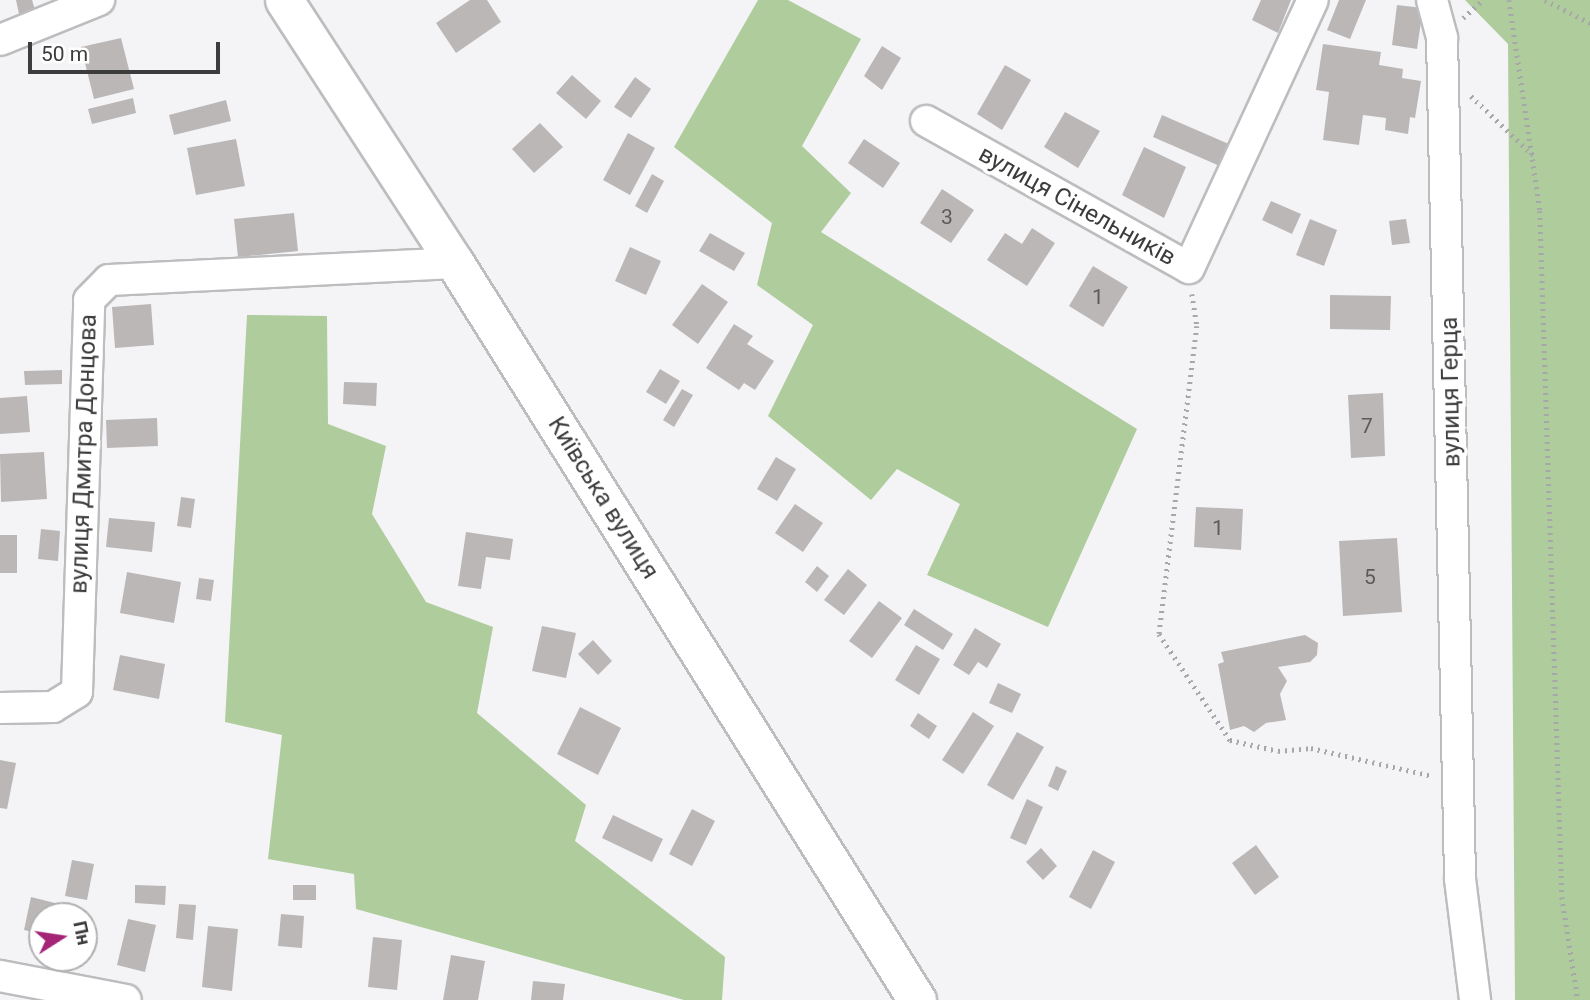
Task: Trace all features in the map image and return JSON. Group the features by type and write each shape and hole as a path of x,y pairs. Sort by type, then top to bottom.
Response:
{"street":[{"path":"0,40 99,0"},
{"name":"Київська вулиця","path":"284,0 455,263 917,1000"},
{"name":"вулиця Сінельників","path":"926,121 1189,268 1313,0"},
{"name":"вулиця Герца","path":"1432,0 1442,38 1443,69 1461,785 1460,880 1475,1000"},
{"name":"вулиця Дмитра Донцова","path":"0,708 53,706 77,692 89,300 109,280 455,263"},
{"path":"0,976 126,1000"}],"path":[{"path":"1508,0 1534,156 1541,225 1562,897 1578,1000"},
{"path":"1545,0 1590,23"},
{"path":"1443,69 1534,156"},
{"path":"1189,268 1197,326 1159,634 1230,740 1278,751 1311,748 1461,785"}],"green space":[{"path":"758,0 788,0 861,39 802,146 851,193 821,232 1137,429 1048,627 927,575 960,504 897,469 871,500 768,416 813,325 757,285 772,223 674,147"},
{"path":"1465,0 1590,0 1590,1000 1515,1000 1508,44"},
{"path":"247,315 327,316 328,424 386,446 372,514 426,602 493,627 477,713 586,805 575,841 725,957 722,1000 684,1000 356,909 354,874 268,859 282,735 225,722"}],"building":[{"path":"16,0 32,0 35,10 19,14"},
{"path":"470,0 487,0 501,22 456,53 436,23"},
{"path":"1261,0 1291,0 1278,33 1252,20"},
{"path":"1339,0 1366,0 1350,39 1327,30"},
{"path":"1397,5 1423,8 1417,49 1392,45"},
{"path":"121,38 134,89 94,99 81,47"},
{"path":"1323,44 1381,52 1379,65 1403,69 1402,78 1421,81 1415,118 1410,117 1408,134 1385,130 1386,118 1363,115 1359,145 1323,140 1329,92 1316,90"},
{"path":"882,46 901,58 882,90 864,76"},
{"path":"1005,65 1031,80 1002,130 977,114"},
{"path":"572,75 601,101 586,119 556,93"},
{"path":"635,77 651,89 631,118 614,107"},
{"path":"133,98 136,113 92,124 88,109"},
{"path":"226,100 231,121 174,135 169,115"},
{"path":"1065,112 1100,131 1078,168 1044,147"},
{"path":"1162,115 1238,148 1229,170 1153,137"},
{"path":"540,123 563,147 534,173 512,149"},
{"path":"628,133 655,148 630,195 603,180"},
{"path":"236,139 245,186 196,195 187,148"},
{"path":"864,139 900,163 883,188 848,163"},
{"path":"1144,147 1186,167 1164,218 1122,195"},
{"path":"652,174 664,181 647,213 635,206"},
{"path":"942,189 974,210 951,243 920,223"},
{"path":"1271,201 1301,214 1292,234 1262,220"},
{"path":"294,213 298,251 238,257 234,219"},
{"path":"1310,219 1337,230 1324,266 1296,255"},
{"path":"1406,219 1410,243 1392,245 1389,221"},
{"path":"1032,228 1055,243 1027,286 987,260 1005,233 1022,244"},
{"path":"710,233 745,253 734,271 699,251"},
{"path":"630,247 661,261 646,295 615,281"},
{"path":"1093,266 1128,287 1103,327 1069,306"},
{"path":"702,284 728,302 698,344 672,325"},
{"path":"1330,295 1391,296 1390,330 1330,329"},
{"path":"151,304 154,345 115,348 112,307"},
{"path":"734,324 753,336 747,344 774,361 755,390 744,383 739,390 706,368"},
{"path":"660,369 680,381 666,404 646,392"},
{"path":"62,370 62,384 25,385 24,371"},
{"path":"344,382 377,383 376,406 343,404"},
{"path":"682,389 693,395 674,427 663,420"},
{"path":"1383,393 1385,456 1351,458 1348,395"},
{"path":"27,396 30,432 0,434 0,398"},
{"path":"157,418 158,446 107,448 106,420"},
{"path":"44,452 47,499 1,502 0,454"},
{"path":"776,457 796,469 777,501 757,489"},
{"path":"181,497 195,499 191,528 177,526"},
{"path":"795,504 823,523 803,552 775,533"},
{"path":"1196,507 1243,509 1241,550 1194,547"},
{"path":"109,518 155,522 152,552 106,547"},
{"path":"41,529 60,531 58,561 38,559"},
{"path":"466,532 513,539 510,560 486,557 481,589 458,586"},
{"path":"0,535 17,535 17,573 0,573"},
{"path":"1397,538 1402,612 1343,616 1339,541"},
{"path":"817,566 829,576 817,592 805,582"},
{"path":"848,569 867,585 844,615 824,600"},
{"path":"127,572 181,582 174,623 120,613"},
{"path":"199,578 214,580 211,601 196,599"},
{"path":"879,601 902,618 872,658 849,641"},
{"path":"914,609 953,634 943,650 904,625"},
{"path":"542,626 576,633 566,678 532,671"},
{"path":"975,628 1001,644 987,668 978,662 969,675 953,665"},
{"path":"1305,635 1318,643 1317,655 1310,662 1278,667 1287,681 1280,694 1286,720 1266,723 1254,732 1244,726 1230,730 1218,664 1224,662 1221,652"},
{"path":"593,640 612,661 598,675 578,654"},
{"path":"916,645 940,659 919,695 895,680"},
{"path":"120,655 165,664 159,699 113,690"},
{"path":"998,683 1021,694 1012,713 989,703"},
{"path":"580,707 621,728 598,775 557,754"},
{"path":"973,712 994,726 963,774 942,760"},
{"path":"918,713 937,726 929,739 910,726"},
{"path":"1017,732 1044,747 1013,800 987,785"},
{"path":"0,760 16,763 7,809 0,808"},
{"path":"1056,766 1067,771 1058,791 1048,786"},
{"path":"1027,799 1043,807 1026,845 1010,838"},
{"path":"692,809 715,821 692,866 669,854"},
{"path":"613,815 663,839 652,862 602,838"},
{"path":"1256,845 1279,877 1255,895 1232,863"},
{"path":"1041,848 1057,866 1043,880 1026,862"},
{"path":"1093,850 1115,862 1091,909 1069,897"},
{"path":"72,860 94,864 87,900 65,896"},
{"path":"135,885 166,886 165,905 135,903"},
{"path":"293,885 316,885 316,900 293,900"},
{"path":"31,897 51,902 30,902"},
{"path":"179,904 196,905 193,940 176,938"},
{"path":"28,911 28,931 24,930"},
{"path":"281,914 304,916 302,948 278,946"},
{"path":"128,919 156,925 145,972 117,965"},
{"path":"208,926 238,929 232,991 202,987"},
{"path":"373,937 402,940 397,990 368,987"},
{"path":"451,955 485,961 478,1000 443,1000"},
{"path":"533,981 565,984 563,1000 531,1000"}]}
